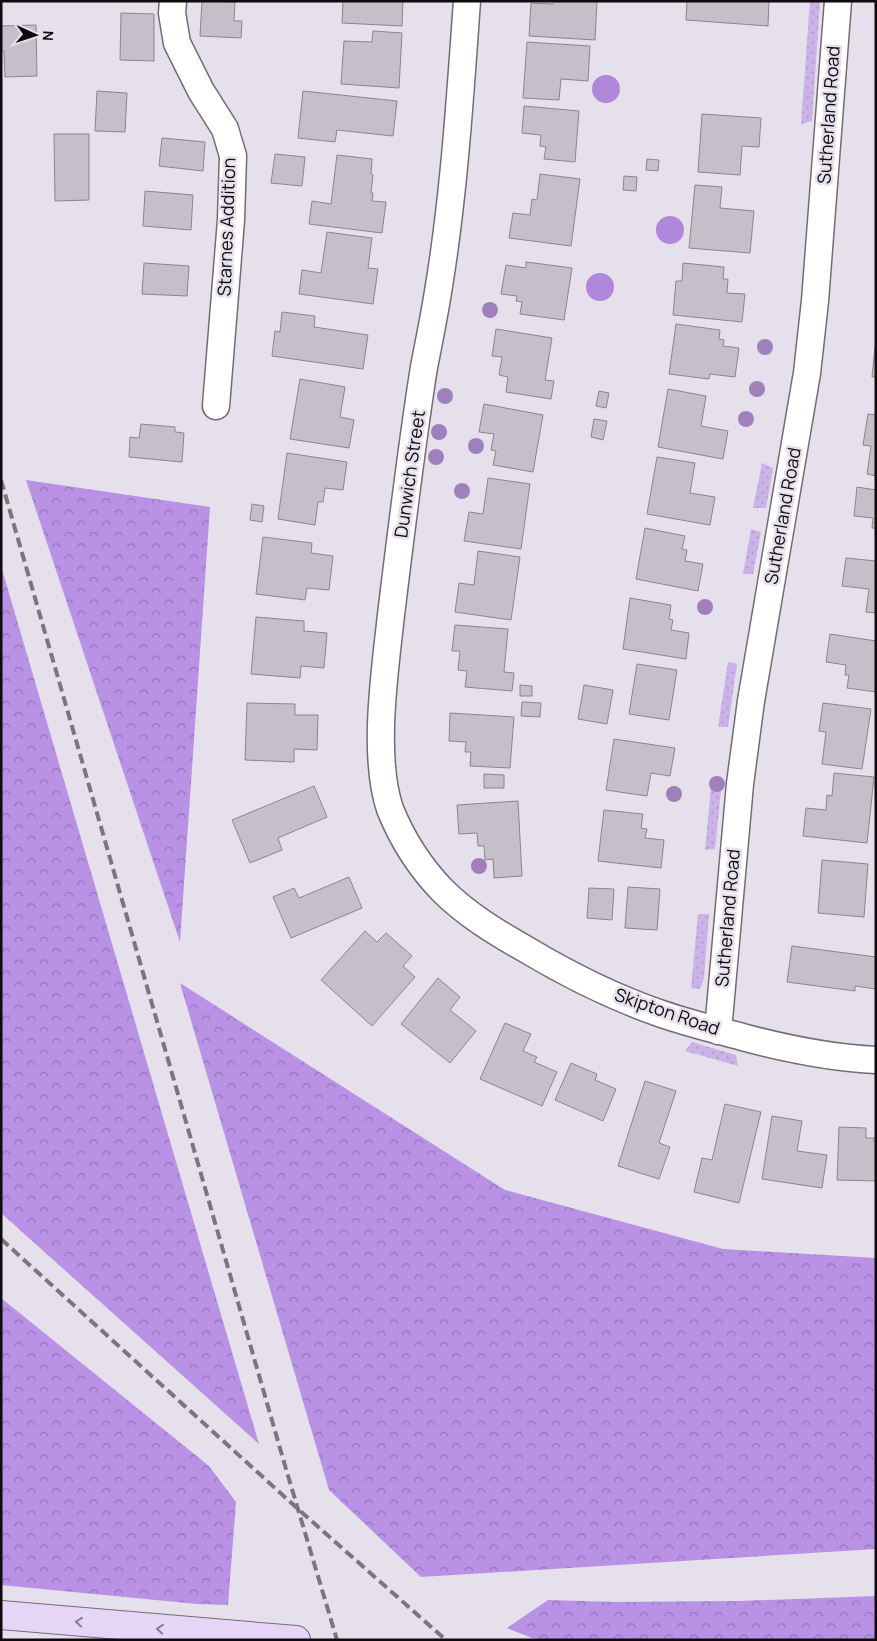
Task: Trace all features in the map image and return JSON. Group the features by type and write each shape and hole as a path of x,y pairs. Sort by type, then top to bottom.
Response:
{"main road":[{"path":"1,1615 296,1640"}],"street":[{"name":"Starnes Addition","path":"173,1 172,13 177,43 200,91 225,129 233,156 216,406"},
{"name":"Dunwich Street","path":"466,1 459,106 449,210 438,290 424,369 396,574 385,669 381,750 389,805 401,834 417,860 443,891 475,917"},
{"name":"Sutherland Road","path":"718,1031 741,774 751,701 807,373 815,301 838,1"},
{"name":"Skipton Road","path":"475,917 496,933 584,981 659,1013 718,1031 790,1049 876,1060"}],"shaded area":[{"path":"810,1 820,1 812,121 801,124"},
{"path":"606,75 616,79 620,89 616,99 606,103 596,99 592,89 596,79"},
{"path":"670,216 680,220 684,230 680,240 670,244 660,240 656,230 660,220"},
{"path":"600,273 610,277 614,287 610,297 600,301 590,297 586,287 590,277"},
{"path":"762,463 773,468 766,508 753,508"},
{"path":"751,529 761,532 753,574 743,574"},
{"path":"728,662 737,664 728,727 718,727"},
{"path":"712,777 722,780 715,849 705,850"},
{"path":"698,914 709,914 704,978 700,989 691,988"},
{"path":"692,1042 736,1055 738,1066 685,1051"}],"green space":[{"path":"26,480 210,507 180,942"},
{"path":"1,566 259,1444 1,1213"},
{"path":"180,983 505,1190 723,1249 876,1258 876,1549 421,1577 329,1490"},
{"path":"1,1298 209,1466 236,1502 228,1605 197,1604 1,1585"},
{"path":"876,1596 876,1640 558,1640 532,1638 507,1628 548,1600 616,1602 739,1601"}],"building":[{"path":"202,1 235,2 234,21 242,21 241,38 200,36"},
{"path":"343,1 403,1 402,26 342,23"},
{"path":"554,1 597,1 595,40 529,36 531,3 553,4"},
{"path":"687,1 769,1 768,26 686,20"},
{"path":"121,13 154,14 154,61 120,60"},
{"path":"36,25 37,76 5,77 4,51 1,51 1,26"},
{"path":"373,31 402,33 399,88 341,84 344,41 372,42"},
{"path":"527,42 590,46 588,81 561,79 559,100 523,98"},
{"path":"97,91 127,93 125,132 95,131"},
{"path":"303,91 397,101 393,136 337,130 335,142 298,138"},
{"path":"524,106 579,111 575,162 544,159 546,147 540,146 541,135 522,133"},
{"path":"702,114 761,118 759,147 742,146 740,175 698,172"},
{"path":"54,134 89,134 89,200 55,201"},
{"path":"162,138 205,142 203,171 159,166"},
{"path":"275,154 305,157 302,186 271,183"},
{"path":"337,155 372,159 372,201 386,202 382,233 309,224 312,201 331,204"},
{"path":"647,159 659,160 658,171 646,170"},
{"path":"540,174 580,179 571,246 509,238 513,213 530,215 532,199 537,200"},
{"path":"624,176 637,177 636,191 623,190"},
{"path":"695,185 722,187 720,208 754,211 750,253 689,248"},
{"path":"145,191 193,195 191,230 143,226"},
{"path":"327,232 372,238 368,268 378,269 373,304 299,294 302,270 321,273"},
{"path":"526,262 572,268 564,320 520,314 522,302 516,301 517,296 501,294 506,265 526,268"},
{"path":"144,263 189,266 187,296 142,294"},
{"path":"683,263 724,267 723,279 728,279 727,293 745,294 742,322 673,315 676,281 682,281"},
{"path":"282,312 315,316 314,327 368,335 363,369 272,356 275,331 280,332"},
{"path":"676,324 720,330 719,339 724,340 723,346 739,348 735,377 710,374 709,379 669,374"},
{"path":"496,329 552,338 545,380 554,381 551,399 506,392 508,377 499,375 502,357 492,356"},
{"path":"875,347 876,377 872,377"},
{"path":"300,379 345,387 340,417 354,420 349,448 290,439"},
{"path":"668,389 706,396 701,426 728,431 723,459 658,447"},
{"path":"599,391 609,393 606,408 596,406"},
{"path":"484,404 543,415 533,472 493,465 496,451 491,450 494,434 479,432"},
{"path":"868,414 876,415 876,476 867,474 871,446 863,445"},
{"path":"594,419 607,421 603,440 591,437"},
{"path":"141,424 175,427 175,432 184,433 182,462 129,457 130,437 139,438"},
{"path":"287,453 347,462 343,490 325,488 323,502 318,502 315,525 278,519"},
{"path":"657,457 695,463 690,493 715,497 710,525 647,514"},
{"path":"488,478 530,484 521,549 464,541 469,512 483,514"},
{"path":"857,487 876,490 876,528 872,528 873,518 854,516"},
{"path":"252,504 264,506 262,522 250,520"},
{"path":"645,528 685,536 682,549 687,550 685,561 703,564 698,591 636,579"},
{"path":"263,537 312,543 311,553 333,556 329,590 307,588 305,600 256,594"},
{"path":"478,551 520,557 511,620 455,612 459,583 474,585"},
{"path":"846,558 876,561 876,613 866,612 869,589 842,586"},
{"path":"630,598 671,605 669,619 673,620 671,630 689,633 686,659 623,649"},
{"path":"256,617 304,621 304,631 327,633 324,668 301,666 300,678 251,674"},
{"path":"455,625 508,629 504,672 514,673 512,691 465,687 467,671 458,670 460,651 452,651"},
{"path":"830,634 876,641 876,692 847,688 849,675 845,675 846,665 826,662"},
{"path":"637,664 677,670 669,720 629,714"},
{"path":"520,685 532,686 532,696 520,696"},
{"path":"584,685 613,690 607,724 578,719"},
{"path":"522,702 541,703 540,717 521,716"},
{"path":"247,703 295,704 295,715 318,715 317,750 294,749 294,762 245,760"},
{"path":"823,703 871,709 862,769 822,764 826,732 819,731"},
{"path":"450,713 514,717 510,768 470,766 471,752 465,752 466,742 449,741"},
{"path":"614,739 675,748 670,776 651,773 647,796 606,790"},
{"path":"834,773 874,777 867,843 803,836 806,808 826,810 827,795 832,796"},
{"path":"484,774 504,775 504,788 484,788"},
{"path":"314,786 327,817 278,838 282,850 250,863 232,820"},
{"path":"518,801 522,876 494,878 493,859 485,860 484,846 478,846 477,833 459,834 457,805"},
{"path":"604,810 643,814 641,828 647,829 645,838 664,840 661,868 598,861"},
{"path":"822,860 868,864 864,917 818,913"},
{"path":"349,877 362,908 291,938 273,897 294,888 299,898"},
{"path":"628,887 660,889 657,930 625,928"},
{"path":"589,888 614,889 612,920 587,918"},
{"path":"365,931 377,942 386,933 412,956 403,966 415,977 372,1026 321,980"},
{"path":"792,946 876,957 876,989 855,986 855,991 787,982"},
{"path":"438,978 460,997 450,1010 476,1031 450,1063 401,1024"},
{"path":"505,1023 531,1034 523,1051 537,1057 534,1062 557,1072 542,1106 480,1079"},
{"path":"571,1063 597,1074 595,1080 616,1089 603,1121 555,1100"},
{"path":"645,1081 676,1091 659,1143 670,1147 659,1179 618,1166"},
{"path":"725,1104 761,1112 739,1203 694,1192 702,1158 712,1160"},
{"path":"772,1116 802,1121 797,1151 827,1155 822,1188 762,1179"},
{"path":"839,1127 866,1128 866,1138 874,1138 874,1142 876,1142 876,1181 837,1180"}],"railway":[{"path":"1,480 337,1640"},
{"path":"1,1239 298,1509 446,1640"}]}
